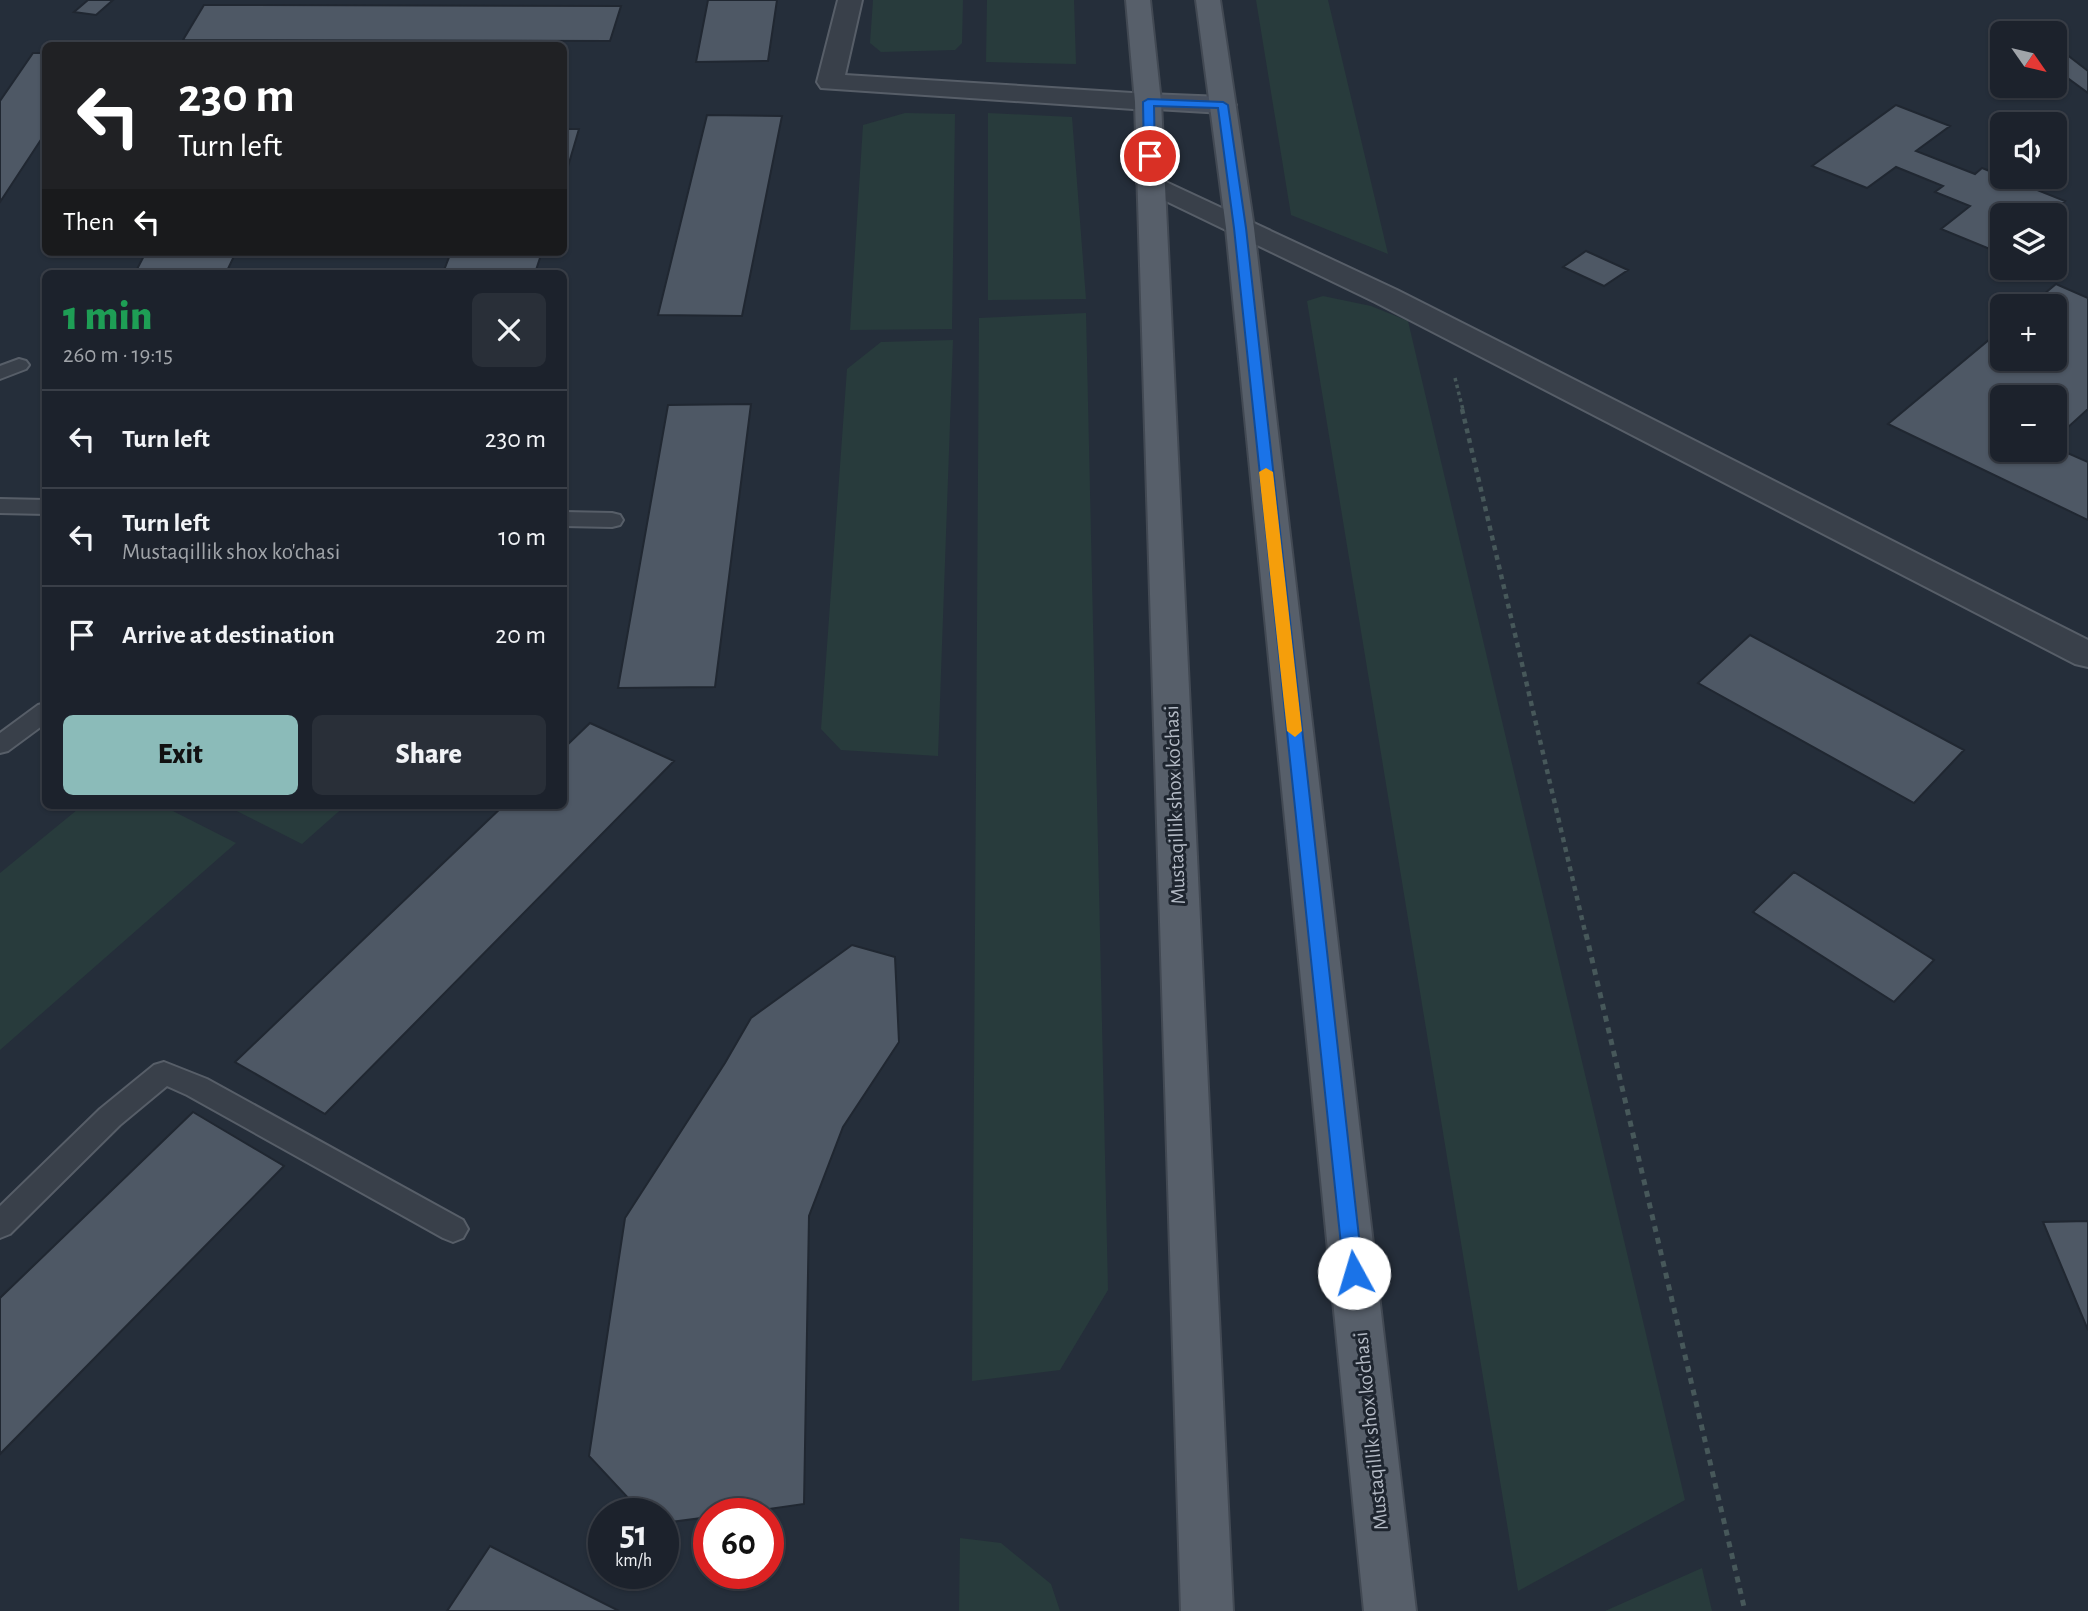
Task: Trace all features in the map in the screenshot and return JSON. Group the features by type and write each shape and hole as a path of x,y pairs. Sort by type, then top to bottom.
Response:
{"main road":[{"name":"Mustaqillik shox ko'chasi","path":"1138,0 1148,102 1207,1611"},
{"name":"Mustaqillik shox ko'chasi","path":"1208,0 1240,228 1390,1611"},
{"path":"1148,102 1223,105"}],"street":[{"path":"850,0 830,82 1148,102"},
{"path":"1151,183 1443,326 2088,655"}],"lane":[{"path":"0,506 42,507"},
{"path":"567,519 612,520"},
{"path":"0,745 42,714"},
{"path":"0,1225 110,1117 164,1073 197,1087 453,1228"}],"path":[{"path":"1443,326 1745,1611"}],"shaded area":[{"path":"873,0 963,0 962,43 955,50 881,52 870,43"},
{"path":"987,0 1074,0 1076,64 986,62"},
{"path":"1256,0 1328,0 1388,254 1291,215"},
{"path":"905,113 955,114 952,329 850,330 863,125"},
{"path":"988,113 1072,117 1086,299 988,300"},
{"path":"1323,296 1371,306 1408,321 1685,1500 1518,1591 1307,301"},
{"path":"1086,313 1108,1290 1060,1370 972,1381 979,318"},
{"path":"953,340 938,756 841,750 821,729 847,369 881,342"},
{"path":"78,809 169,809 236,843 0,1050 0,873"},
{"path":"233,809 341,809 302,844"},
{"path":"960,1538 1001,1543 1051,1584 1060,1611 959,1611"},
{"path":"1702,1568 1712,1611 1605,1611"}],"building":[{"path":"88,0 113,0 96,15 74,12"},
{"path":"708,0 777,0 768,61 696,62"},
{"path":"204,5 621,6 610,41 183,40"},
{"path":"33,53 42,53 42,138 0,202 0,101"},
{"path":"2067,55 2088,71 2088,93 2067,78"},
{"path":"1896,105 1950,126 1916,151 1975,174 1982,168 1990,171 1990,189 2035,189 2065,201 1990,203 1990,249 1941,229 1970,206 1935,192 1943,186 1896,167 1867,188 1812,166"},
{"path":"707,115 782,116 742,316 658,315"},
{"path":"567,129 579,129 567,170"},
{"path":"1586,251 1628,270 1604,286 1563,267"},
{"path":"144,256 234,256 227,270 137,270"},
{"path":"449,256 541,256 536,270 444,270"},
{"path":"2056,284 2088,298 2088,409 2067,428 2067,385 1990,385 1990,462 2067,462 2067,453 2088,462 2088,520 1888,424 1990,339 1990,371 2067,371 2067,294 2044,294"},
{"path":"751,404 715,687 618,688 668,405"},
{"path":"1750,635 1964,750 1914,803 1698,683"},
{"path":"590,723 674,761 325,1114 235,1062 500,809 567,809 567,745"},
{"path":"1794,872 1934,960 1894,1002 1753,912"},
{"path":"852,945 895,957 899,1042 843,1127 809,1216 804,1504 784,1507 784,1498 693,1498 693,1519 679,1521 679,1498 628,1498 589,1456 625,1218 751,1018"},
{"path":"193,1112 284,1166 0,1454 0,1298"},
{"path":"2088,1221 2088,1330 2043,1222"},
{"path":"490,1546 619,1611 447,1611"}],"slow traffic":[{"path":"1266,472 1295,731"}],"route":[{"path":"1150,156 1148,102 1223,105 1240,228 1354,1273"}]}
